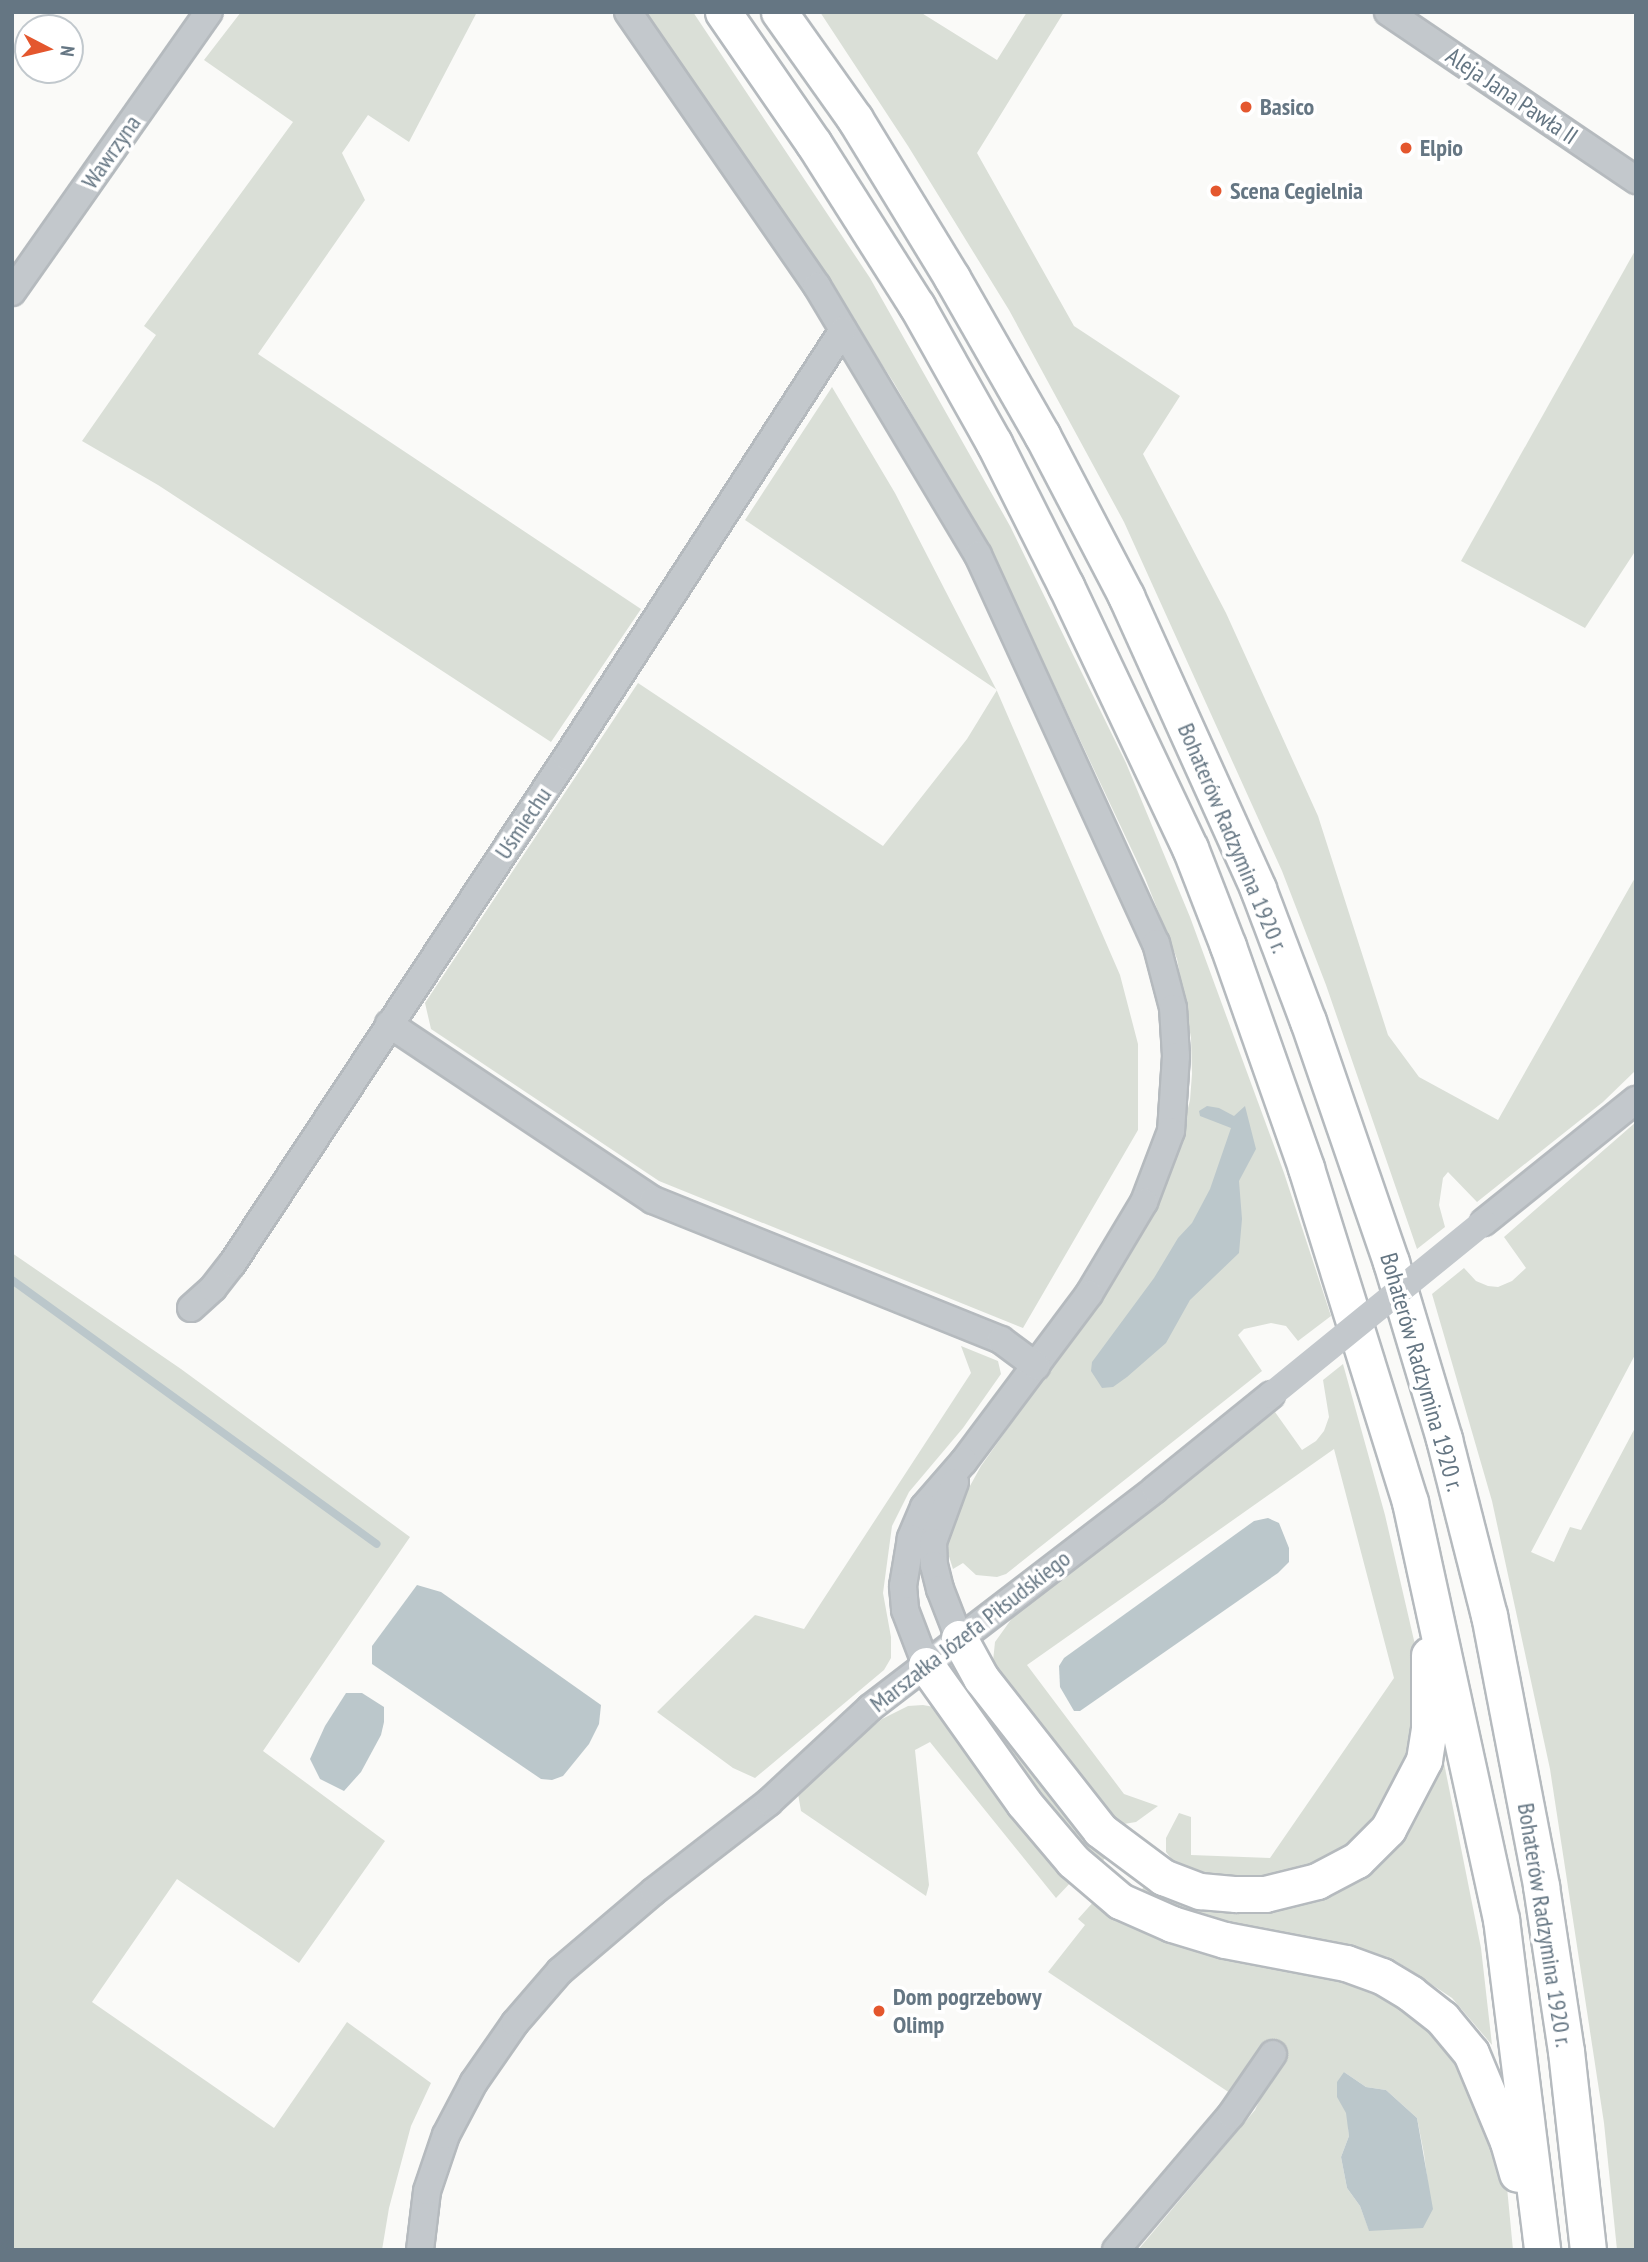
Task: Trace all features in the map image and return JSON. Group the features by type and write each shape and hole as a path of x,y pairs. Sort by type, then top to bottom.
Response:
{"main road":[{"name":"Bohaterów Radzymina 1920 r.","path":"723,12 814,145 917,306 994,443 1066,586 1190,848 1228,946 1306,1168 1410,1502 1501,1919 1540,2250"},
{"path":"779,12 855,119"},
{"path":"803,12 855,119"},
{"name":"Bohaterów Radzymina 1920 r.","path":"855,119 1042,435 1164,677 1258,889 1352,1144 1440,1426 1489,1615 1541,1886 1566,2051 1588,2250"},
{"path":"959,1638 981,1678 1100,1830 1163,1877 1200,1891 1265,1894 1317,1881 1357,1860 1388,1829 1424,1760 1429,1727 1430,1678 1425,1609 1410,1502"},
{"path":"926,1665 1041,1822 1073,1861 1121,1900 1172,1924 1225,1940 1346,1963 1382,1976 1442,2018 1471,2053 1486,2084 1508,2142 1540,2250"}],"street":[{"name":"Wawrzyna","path":"12,292 209,12"},
{"path":"628,12 817,286 978,555 1156,943 1173,1008 1175,1103 1163,1155 1144,1202 1114,1255 1036,1366 964,1461 924,1507 906,1560 905,1610 926,1665"},
{"name":"Aleja Jana Pawła II","path":"1388,12 1636,180"},
{"name":"Uśmiechu","path":"191,1308 213,1288 232,1264 567,757 843,330"},
{"path":"389,1024 653,1200 1001,1340 1036,1366"},
{"name":"Marszałka Józefa Piłsudskiego","path":"420,2250 427,2191 446,2135 474,2082 515,2023 560,1971 654,1891 769,1802 870,1708 1155,1489 1636,1100"},
{"path":"959,1638 940,1589 934,1565 933,1542 964,1461"},
{"path":"1116,2250 1231,2115 1273,2054"}],"shaded area":[{"path":"241,12 477,12 409,142 368,115 342,153 365,200 258,354 641,609 551,742 158,485 82,441 156,335 144,326 293,122 204,60"},
{"path":"643,12 693,12 870,278 1010,526 1126,763 1190,917 1284,1173 1331,1316 1298,1341 1286,1326 1271,1323 1244,1329 1238,1335 1262,1371 1006,1574 997,1577 976,1575 963,1563 953,1569 944,1541 981,1466 1116,1276 1151,1217 1175,1160 1190,1100 1192,1074 1191,1038 1177,959 1145,878 1018,608 937,458 894,383 802,242"},
{"path":"820,12 920,12 997,60 1027,12 1064,12 977,153 1074,326 1180,396 1143,454 1226,613 1318,816 1388,1035 1419,1077 1498,1120 1636,876 1636,1070 1603,1102 1477,1202 1448,1172 1443,1178 1439,1205 1445,1227 1417,1249 1326,985 1282,871 1124,522 1009,310 908,146"},
{"path":"1636,249 1636,550 1585,628 1461,561"},
{"path":"832,387 895,493 996,689 745,520"},
{"path":"638,683 883,846 967,739 997,690 1120,975 1138,1044 1138,1130 1023,1328 659,1181 431,1029 425,1003"},
{"path":"1207,1106 1219,1108 1234,1116 1245,1106 1256,1149 1239,1181 1242,1219 1239,1253 1190,1300 1166,1343 1113,1387 1102,1388 1091,1371 1092,1362 1154,1278 1178,1238 1192,1223 1210,1189 1231,1128 1200,1116 1199,1111"},
{"path":"1636,1122 1636,1353 1531,1552 1554,1562 1570,1527 1581,1530 1636,1426 1636,2250 1617,2250 1604,2123 1550,1769 1492,1501 1432,1294 1464,1268 1476,1281 1488,1286 1498,1287 1512,1281 1526,1268 1504,1237"},
{"path":"12,1253 181,1369 410,1537 263,1751 385,1841 299,1963 177,1879 92,2002 274,2128 347,2022 431,2083 411,2126 389,2208 382,2250 12,2250"},
{"path":"961,1346 998,1361 1001,1374 963,1428 909,1492 892,1526 883,1593 891,1637 891,1658 884,1670 755,1778 733,1768 657,1712 755,1615 804,1629 971,1373"},
{"path":"1343,1364 1385,1515 1416,1649 1418,1682 1408,1764 1367,1831 1326,1862 1255,1881 1203,1876 1177,1866 1166,1852 1166,1838 1179,1813 1191,1817 1191,1855 1270,1858 1394,1678 1334,1449 1027,1665 1124,1794 1158,1806 1136,1822 1124,1824 1109,1818 992,1671 995,1642 1015,1614 1275,1412 1302,1450 1316,1441 1324,1431 1329,1417 1323,1380"},
{"path":"1268,1518 1279,1523 1289,1548 1289,1562 1278,1573 1080,1711 1074,1711 1060,1687 1059,1666 1064,1658 1254,1521"},
{"path":"417,1585 441,1592 601,1705 599,1724 589,1744 563,1776 552,1780 541,1779 372,1664 372,1646"},
{"path":"962,1685 967,1685 1110,1852 1101,1863 1034,1791"},
{"path":"346,1693 362,1693 384,1707 384,1722 381,1735 361,1772 344,1791 320,1779 310,1759 325,1726"},
{"path":"908,1706 939,1708 1073,1880 1056,1898 930,1742 915,1750 929,1885 926,1896 801,1811 797,1788 882,1719"},
{"path":"1442,1753 1481,1948 1492,2045 1452,1998 1396,1961 1328,1941 1227,1922 1180,1910 1141,1891 1148,1880 1236,1907 1415,1814 1430,1789"},
{"path":"1096,1899 1321,1963 1441,2023 1506,2177 1513,2250 1138,2250 1255,2110 1281,2055 1236,2097 1048,1972 1085,1925 1078,1919","holes":["1344,2072 1366,2087 1386,2090 1417,2118 1428,2185 1369,2230 1360,2206 1347,2188 1341,2157 1349,2136"]},
{"path":"1344,2072 1366,2087 1386,2090 1417,2118 1433,2209 1423,2228 1369,2231 1360,2206 1347,2188 1341,2157 1349,2136 1346,2113 1337,2097 1337,2082"}],"waterway":[{"path":"12,1280 377,1544"}],"place":[{"name":"Basico","path":"1246,107"},
{"name":"Elpio","path":"1406,148"},
{"name":"Scena Cegielnia","path":"1216,191"},
{"name":"Dom pogrzebowy Olimp","path":"879,2011"}]}
